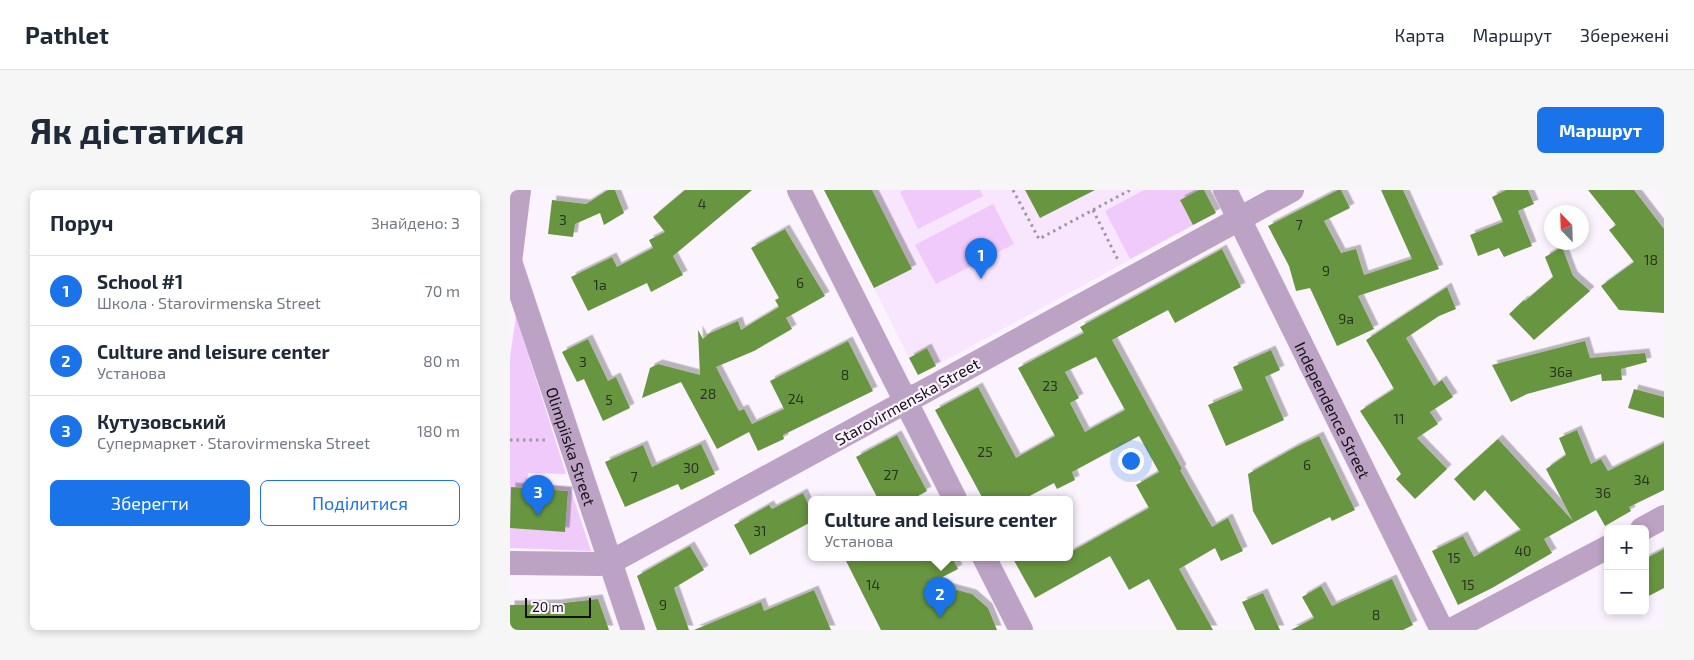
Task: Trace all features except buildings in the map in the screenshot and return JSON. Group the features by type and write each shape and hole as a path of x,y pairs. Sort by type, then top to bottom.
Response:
{"street":[{"path":"510,262 519,190"},
{"path":"798,190 954,496"},
{"name":"Independence Street","path":"1225,190 1442,630"},
{"name":"Starovirmenska Street","path":"510,563 609,563 1292,190"},
{"name":"Olimpiiska Street","path":"510,262 609,563 633,630"},
{"path":"1649,525 1664,517"},
{"path":"1451,630 1604,549"},
{"path":"986,561 1021,630"}],"path":[{"path":"1013,190 1040,239 1130,190"},
{"path":"1093,210 1121,264"}],"shaded area":[{"path":"824,190 1204,190 1216,213 918,375"},
{"path":"904,190 980,190 983,196 918,229 900,192"},
{"path":"1144,190 1199,190 1180,200 1193,225 1130,259 1105,211"},
{"path":"993,204 1014,244 936,284 915,245"},
{"path":"516,316 566,474 528,473 527,483 570,487 591,551 510,548 510,357"}],"place":[{"name":"School #1","path":"981,279"},
{"name":"Кутузовський","path":"538,516"},
{"name":"Culture and leisure center","path":"940,618"}]}
